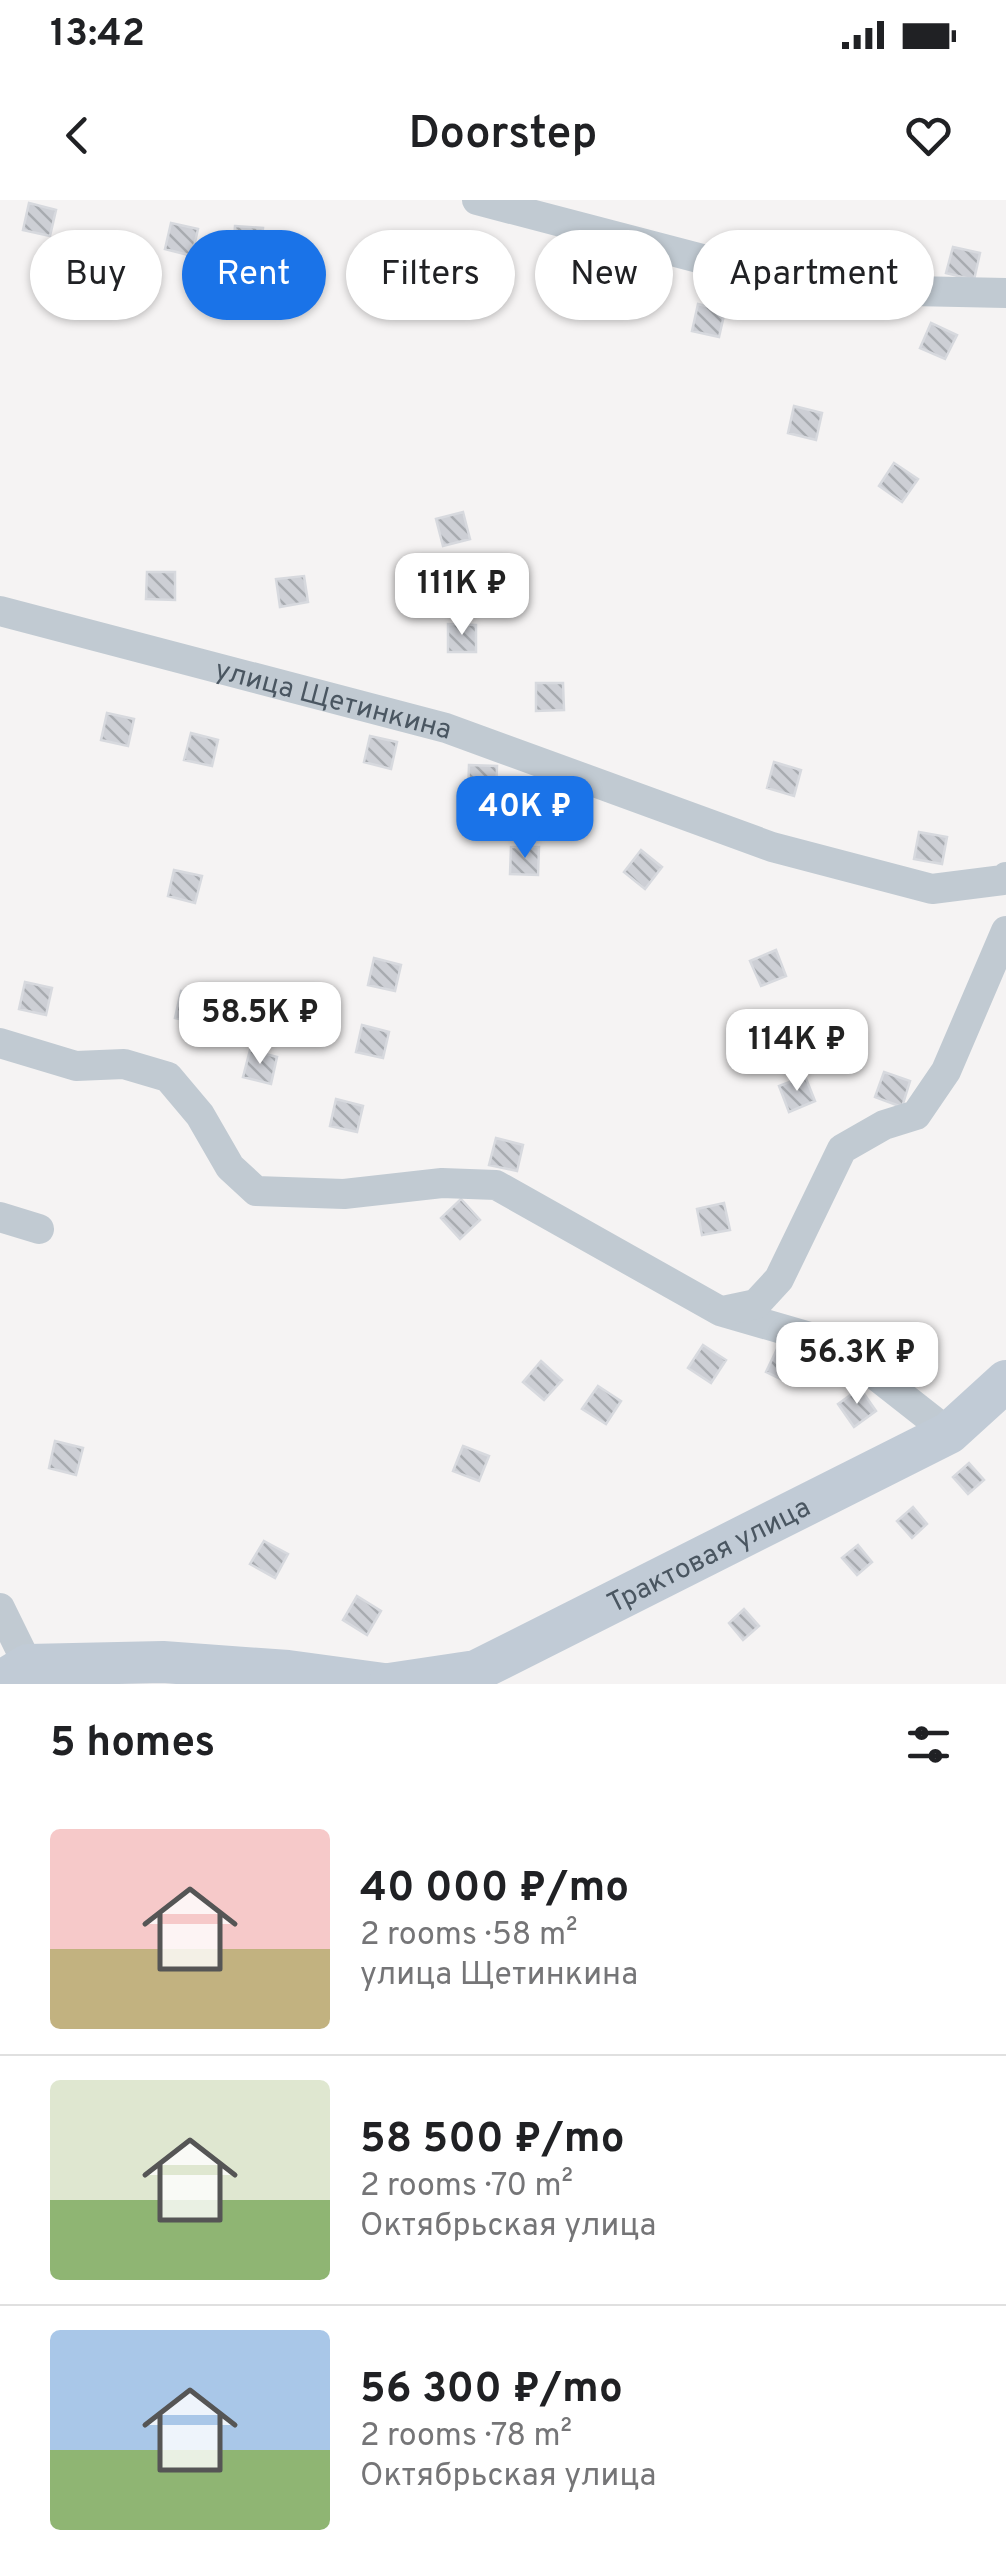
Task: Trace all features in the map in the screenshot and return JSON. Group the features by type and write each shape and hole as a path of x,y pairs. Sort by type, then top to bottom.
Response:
{"street":[{"path":"477,200 817,289 1006,293"},
{"name":"улица Щетинкина","path":"0,611 446,728 772,847 932,889 1005,886"},
{"path":"720,1311 756,1304 779,1279 842,1149 884,1125 916,1114 946,1072 1006,932"},
{"path":"0,1043 76,1066 124,1064 168,1077 200,1115 230,1167 256,1191 344,1194 442,1183 496,1185 720,1311 837,1345 949,1433"},
{"path":"0,1217 39,1229"},
{"name":"Трактовая улица","path":"26,1677 162,1662 288,1671 386,1684 476,1671 949,1433 1006,1380"},
{"path":"0,1608 26,1677"}],"building":[{"path":"29,203 56,210 51,230 23,230"},
{"path":"171,223 198,229 182,230 182,253 165,249"},
{"path":"235,226 263,228 263,230 235,230"},
{"path":"953,247 980,253 974,280 946,273"},
{"path":"694,320 723,320 719,337 692,331"},
{"path":"931,323 957,335 945,359 920,348"},
{"path":"794,406 822,413 816,440 788,433"},
{"path":"894,463 918,479 902,502 879,486"},
{"path":"463,512 470,539 443,546 436,519"},
{"path":"147,572 175,572 175,600 146,599"},
{"path":"304,576 308,602 280,607 276,579"},
{"path":"448,624 476,625 476,652 448,652"},
{"path":"536,683 563,683 564,710 536,711"},
{"path":"107,713 134,719 128,746 101,740"},
{"path":"191,733 218,740 212,766 184,760"},
{"path":"370,736 397,742 391,769 364,762"},
{"path":"774,762 801,770 794,796 767,788"},
{"path":"469,765 497,766 496,793 468,792"},
{"path":"919,832 947,837 942,864 914,859"},
{"path":"511,847 539,847 538,875 510,874"},
{"path":"641,850 662,867 645,889 624,872"},
{"path":"174,870 202,876 195,903 168,896"},
{"path":"776,950 786,976 761,986 750,961"},
{"path":"374,958 401,965 395,991 368,985"},
{"path":"25,982 52,988 46,1015 19,1009"},
{"path":"181,991 208,998 202,1024 175,1018"},
{"path":"362,1025 389,1032 383,1058 356,1052"},
{"path":"250,1050 277,1057 271,1084 243,1077"},
{"path":"884,1072 910,1081 902,1107 875,1097"},
{"path":"805,1076 815,1101 789,1112 779,1086"},
{"path":"336,1099 363,1106 357,1132 330,1126"},
{"path":"496,1138 523,1145 517,1171 489,1165"},
{"path":"461,1199 480,1220 460,1239 441,1218"},
{"path":"724,1203 730,1230 702,1235 697,1209"},
{"path":"918,1336 934,1359 912,1375 896,1352"},
{"path":"703,1345 726,1360 711,1383 688,1368"},
{"path":"778,1347 804,1359 791,1384 766,1372"},
{"path":"541,1361 562,1380 544,1400 523,1382"},
{"path":"598,1386 621,1401 606,1424 582,1409"},
{"path":"860,1388 876,1411 854,1427 838,1404"},
{"path":"55,1441 83,1448 76,1475 49,1468"},
{"path":"463,1446 489,1456 479,1481 453,1471"},
{"path":"969,1463 984,1480 968,1494 953,1477"},
{"path":"913,1507 927,1524 912,1538 897,1521"},
{"path":"264,1541 288,1554 275,1578 250,1564"},
{"path":"858,1545 872,1562 857,1575 842,1558"},
{"path":"357,1596 381,1611 367,1635 343,1620"},
{"path":"744,1609 759,1626 743,1640 729,1623"}]}
